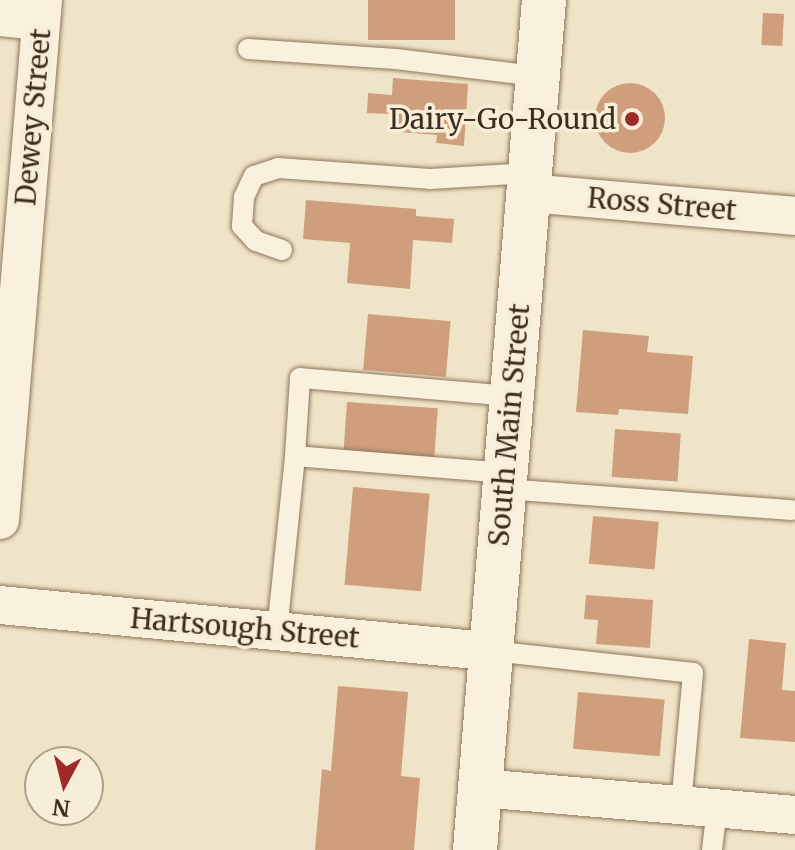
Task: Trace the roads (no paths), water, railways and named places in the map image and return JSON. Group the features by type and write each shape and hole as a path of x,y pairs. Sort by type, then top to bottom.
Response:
{"main road":[{"name":"South Main Street","path":"475,850 544,0"}],"street":[{"path":"0,17 42,10"},
{"name":"Dewey Street","path":"0,520 42,10"},
{"name":"Ross Street","path":"529,183 795,216"},
{"name":"Hartsough Street","path":"0,605 491,651"},
{"path":"480,788 795,815"}],"lane":[{"path":"248,49 396,59 537,76"},
{"path":"282,250 256,241 242,226 244,197 254,176 278,168 529,183"},
{"path":"277,631 300,378 512,396"},
{"path":"295,456 792,510"},
{"path":"491,651 693,673 699,806 712,850"}],"place":[{"name":"Dairy-Go-Round","path":"632,119"}]}
